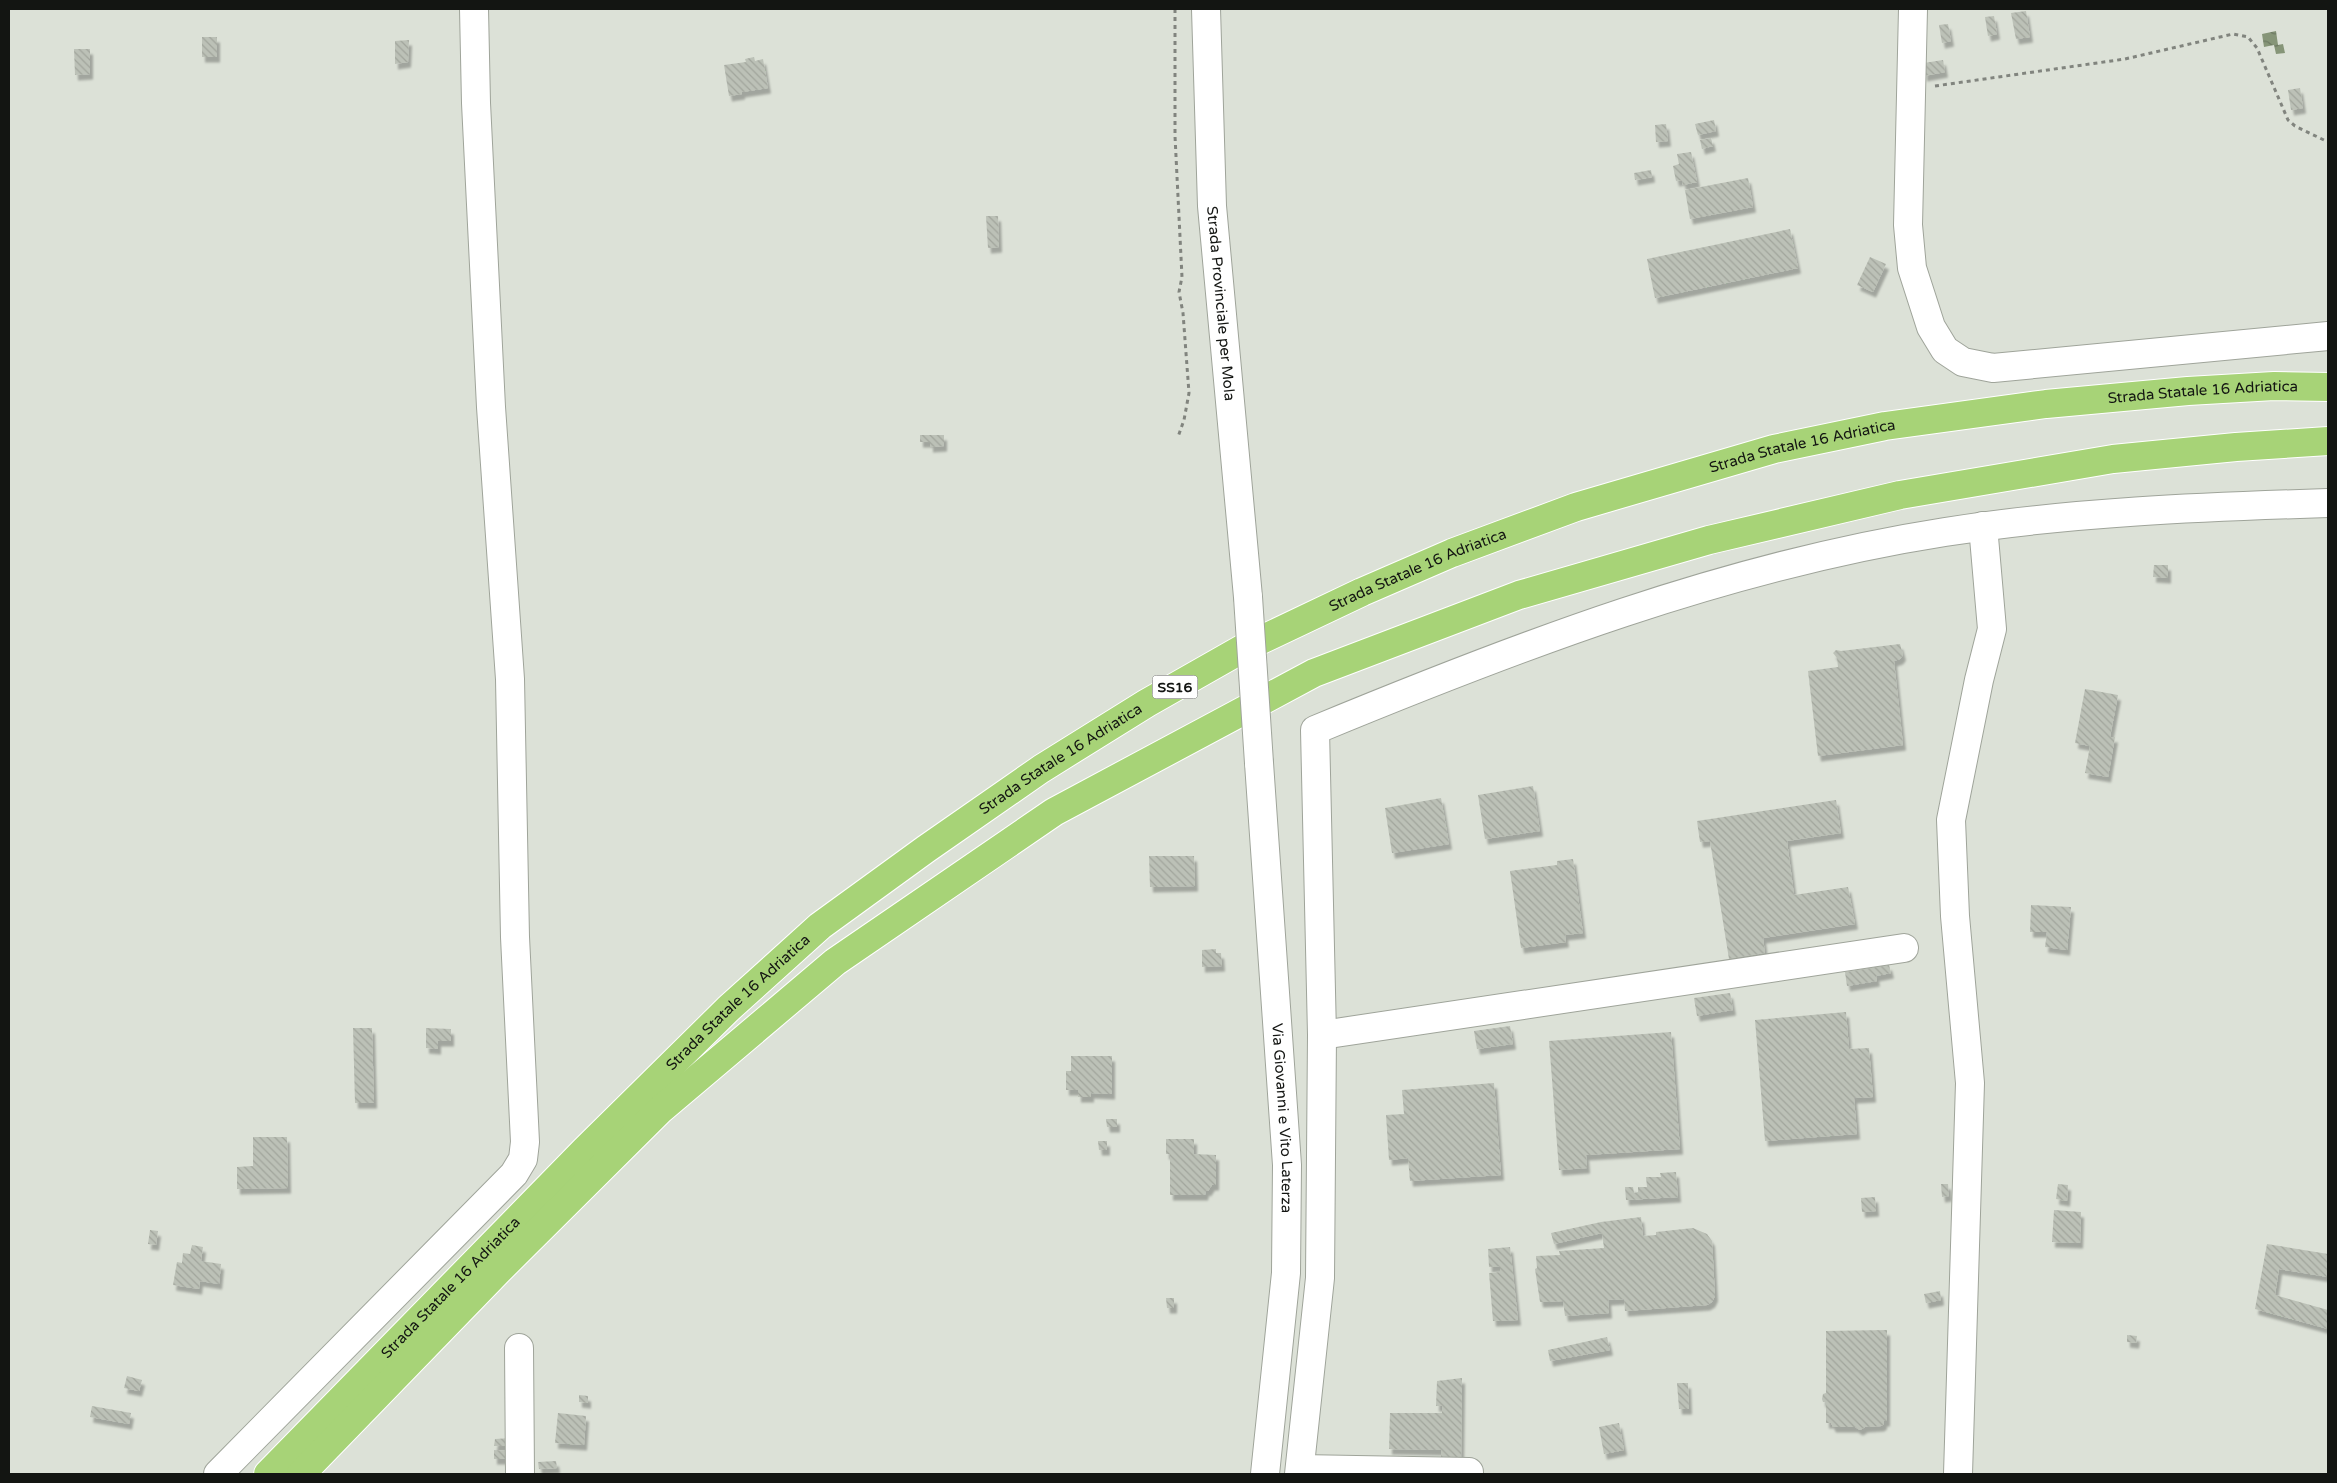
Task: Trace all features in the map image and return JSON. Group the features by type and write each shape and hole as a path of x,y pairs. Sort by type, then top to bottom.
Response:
{"highway":[{"name":"Strada Statale 16 Adriatica","path":"268,1474 585,1150 728,1010 820,926 1041,769 1147,703 1242,649 1380,584 1452,554 1576,507 1774,449 1885,426 2046,404 2188,391 2274,386 2328,387"},
{"name":"Strada Statale 16 Adriatica","path":"301,1474 498,1271 660,1110 835,962 1054,812 1314,673 1519,595 1709,540 1900,495 2113,459 2236,447 2328,441"}],"street":[{"path":"218,1474 514,1174 523,1159 525,1142 516,937 510,679 491,407 476,103 474,9"},
{"name":"Strada Provinciale per Mola","path":"1206,9 1212,206 1248,597 1259,763"},
{"path":"1913,9 1908,225 1912,268 1931,327 1945,350 1963,362 1993,368 2328,336"},
{"path":"1469,1472 1300,1472 1320,1278 1322,1035 1314,730 1452,673 1658,601 1777,566 1943,532 2027,520 2172,508 2328,503"},
{"path":"1958,1474 1970,1083 1955,916 1951,820 1979,680 1992,629 1983,526"},
{"name":"Via Giovanni e Vito Laterza","path":"1259,763 1287,1165 1286,1273 1265,1474"},
{"path":"1322,1035 1904,948"},
{"path":"519,1348 520,1474"}],"path":[{"path":"1175,9 1175,136 1182,277 1179,292 1183,313 1189,394 1184,420 1178,437"},
{"path":"1910,91 1964,81 2125,59 2233,34 2248,37 2257,48 2288,120 2295,126 2328,142"}],"water":[{"path":"2276,31 2278,45 2283,44 2285,53 2276,54 2274,45 2264,47 2262,34"}],"building":[{"path":"2026,11 2030,37 2016,39 2011,13"},
{"path":"1994,16 1997,34 1988,36 1985,17"},
{"path":"1948,24 1951,41 1942,43 1939,25"},
{"path":"202,37 217,37 217,57 202,57"},
{"path":"409,40 408,62 395,64 395,41"},
{"path":"74,49 90,49 90,74 75,75"},
{"path":"754,57 755,61 763,59 768,88 729,96 724,65 746,62 745,59"},
{"path":"1943,60 1945,72 1924,76 1924,63"},
{"path":"2300,88 2303,108 2291,110 2288,90"},
{"path":"1714,120 1716,131 1698,135 1695,124"},
{"path":"1666,124 1668,141 1656,142 1655,125"},
{"path":"1711,138 1713,146 1702,149 1700,140"},
{"path":"1691,152 1697,182 1683,185 1682,180 1676,181 1673,166 1679,164 1677,154"},
{"path":"1651,170 1652,177 1635,180 1634,173"},
{"path":"1748,178 1753,207 1690,219 1685,190"},
{"path":"986,216 998,216 999,247 988,248"},
{"path":"1790,229 1798,268 1655,298 1647,259"},
{"path":"1870,257 1886,264 1873,292 1857,285"},
{"path":"920,435 944,435 944,446 930,447 930,442 920,442"},
{"path":"2154,565 2168,565 2168,578 2153,577"},
{"path":"1900,644 1903,655 1900,659 1894,661 1903,745 1818,756 1808,671 1838,667 1837,658 1833,653 1836,650"},
{"path":"2085,689 2118,695 2110,737 2115,737 2108,777 2085,773 2090,746 2075,743"},
{"path":"1533,786 1540,831 1485,839 1478,795"},
{"path":"1441,798 1449,844 1392,853 1385,808"},
{"path":"1836,800 1841,833 1787,841 1794,895 1848,887 1855,924 1763,938 1765,953 1729,959 1710,841 1700,842 1697,821"},
{"path":"1149,856 1194,856 1195,886 1150,887"},
{"path":"1573,859 1583,933 1565,935 1566,942 1521,948 1510,871 1557,865 1557,861"},
{"path":"2031,905 2071,907 2067,950 2045,947 2047,932 2030,932"},
{"path":"1216,949 1216,953 1221,953 1222,966 1202,967 1202,950"},
{"path":"1889,965 1891,973 1876,976 1877,981 1847,986 1845,972"},
{"path":"1730,993 1733,1010 1697,1016 1694,998"},
{"path":"1846,1012 1849,1049 1869,1048 1873,1097 1854,1098 1857,1134 1765,1141 1755,1020"},
{"path":"1510,1026 1513,1044 1477,1049 1474,1031"},
{"path":"353,1028 372,1028 374,1103 355,1103"},
{"path":"426,1028 451,1029 451,1041 438,1041 438,1049 426,1048"},
{"path":"1671,1032 1680,1149 1586,1155 1587,1168 1559,1170 1549,1041"},
{"path":"1071,1056 1112,1056 1112,1094 1091,1093 1091,1097 1078,1097 1078,1090 1066,1090 1066,1071 1071,1071"},
{"path":"1494,1083 1501,1175 1410,1181 1408,1158 1389,1160 1386,1115 1404,1114 1402,1090"},
{"path":"1106,1119 1117,1119 1117,1127 1107,1127"},
{"path":"253,1137 287,1137 288,1188 237,1189 237,1167 253,1166"},
{"path":"1166,1139 1194,1139 1194,1154 1216,1155 1216,1185 1212,1185 1208,1191 1206,1190 1205,1195 1170,1195 1170,1154 1166,1154"},
{"path":"1098,1141 1107,1141 1107,1150 1099,1150"},
{"path":"1676,1172 1678,1197 1626,1200 1625,1187 1633,1187 1634,1193 1638,1192 1638,1187 1647,1187 1646,1177 1661,1177 1660,1173"},
{"path":"1941,1184 1948,1184 1949,1196 1942,1197"},
{"path":"2058,1184 2068,1185 2067,1201 2056,1199"},
{"path":"1875,1197 1876,1211 1862,1212 1861,1198"},
{"path":"2054,1210 2081,1212 2080,1243 2052,1242"},
{"path":"1641,1217 1643,1236 1656,1235 1656,1232 1693,1228 1707,1234 1712,1241 1715,1296 1712,1302 1707,1305 1625,1311 1624,1299 1608,1300 1609,1313 1565,1316 1563,1301 1540,1302 1535,1269 1537,1268 1536,1256 1560,1255 1559,1251 1604,1248 1602,1233 1554,1244 1551,1233 1601,1222"},
{"path":"150,1230 158,1231 156,1245 148,1244"},
{"path":"2267,1244 2328,1254 2328,1277 2279,1269 2275,1295 2328,1310 2328,1329 2255,1309"},
{"path":"192,1245 203,1247 201,1261 221,1264 219,1284 200,1281 199,1289 173,1285 177,1262 182,1263 183,1253 190,1254"},
{"path":"1510,1247 1518,1320 1493,1321 1489,1273 1500,1272 1500,1266 1489,1267 1488,1249"},
{"path":"1940,1291 1941,1300 1926,1303 1924,1294"},
{"path":"1166,1298 1174,1298 1174,1308 1167,1308"},
{"path":"1887,1330 1887,1421 1884,1421 1884,1424 1881,1426 1865,1427 1860,1430 1855,1427 1833,1427 1831,1423 1826,1423 1826,1402 1823,1402 1822,1399 1823,1394 1826,1393 1826,1331"},
{"path":"2127,1335 2137,1336 2136,1343 2127,1342"},
{"path":"1607,1337 1610,1350 1550,1361 1548,1350"},
{"path":"127,1376 142,1380 139,1391 124,1388"},
{"path":"1462,1378 1461,1461 1441,1460 1441,1450 1389,1449 1390,1413 1442,1413 1442,1406 1436,1406 1437,1381"},
{"path":"1677,1383 1688,1383 1689,1409 1679,1409"},
{"path":"579,1395 588,1396 588,1403 579,1402"},
{"path":"92,1406 131,1413 129,1424 90,1417"},
{"path":"558,1413 586,1416 584,1445 555,1443"},
{"path":"1619,1423 1624,1450 1604,1454 1599,1427"},
{"path":"513,1438 513,1459 494,1459 494,1450 507,1451 507,1446 494,1446 495,1439"},
{"path":"556,1461 557,1468 539,1469 538,1462"}]}
